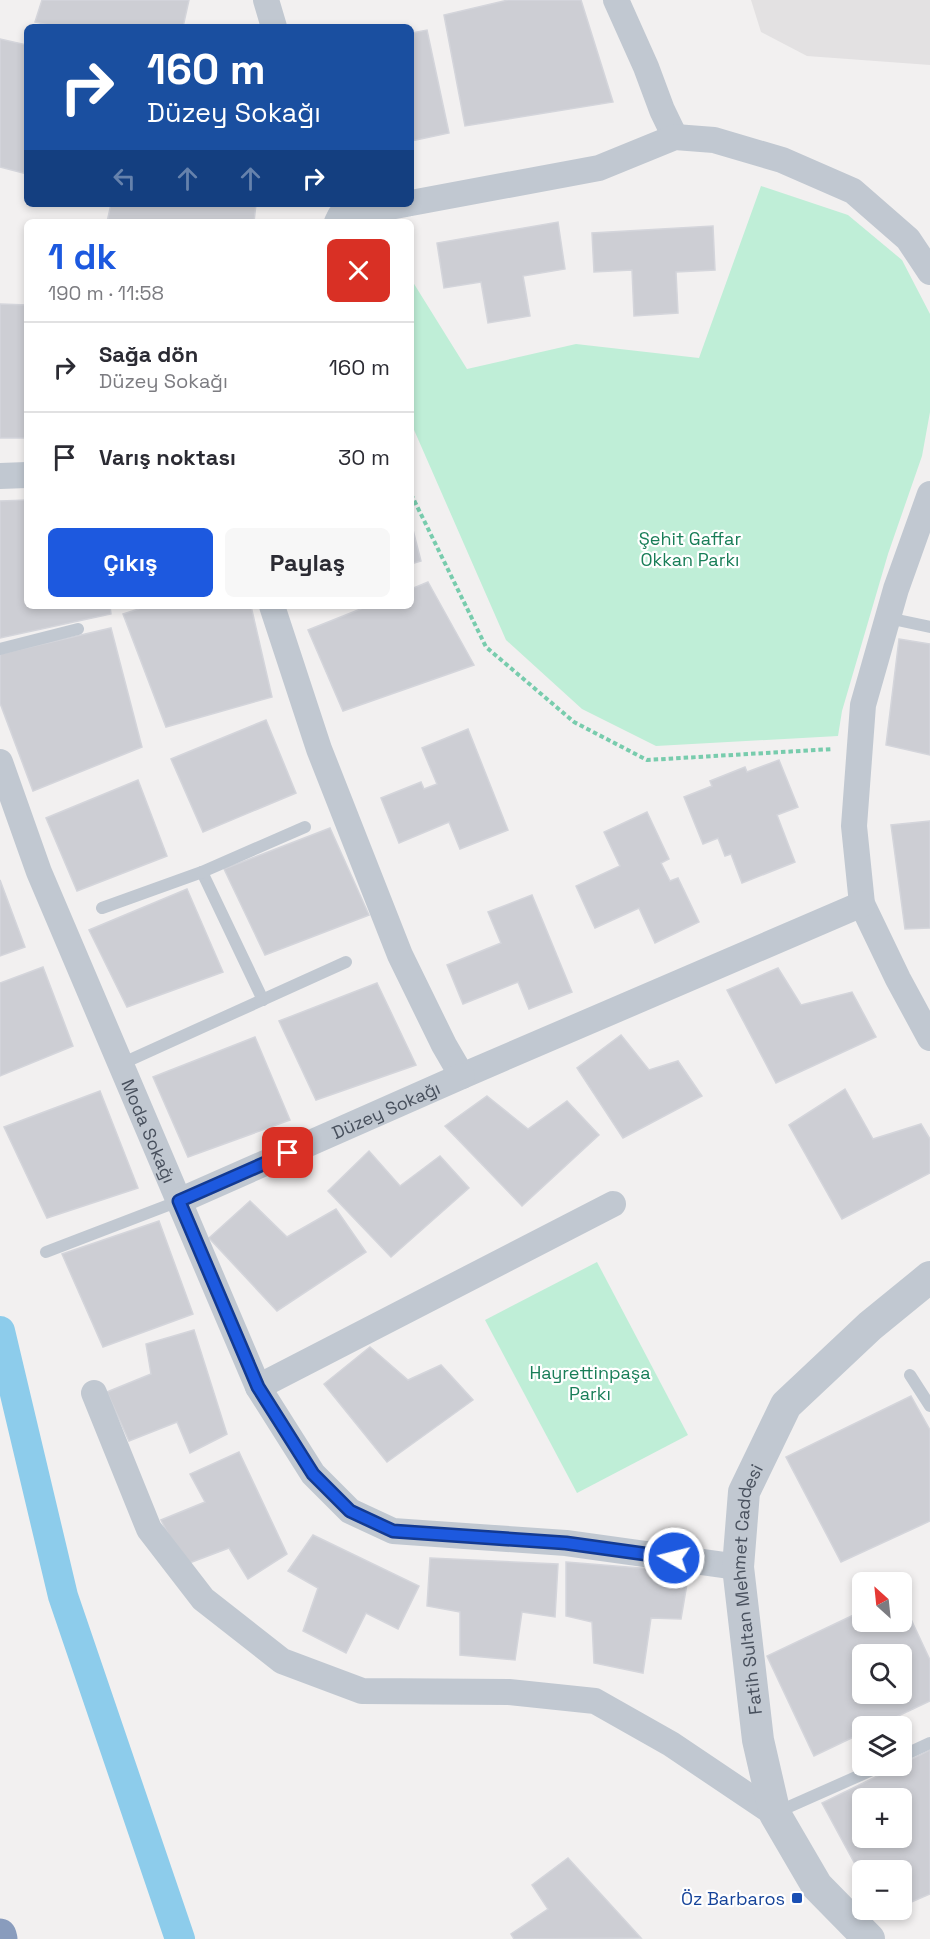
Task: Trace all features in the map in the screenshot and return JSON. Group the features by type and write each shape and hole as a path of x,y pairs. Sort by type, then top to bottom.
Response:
{"street":[{"path":"266,0 273,24"},
{"path":"616,0 675,136"},
{"path":"414,202 599,168 675,136 714,140 782,160 853,191 908,239 930,272"},
{"path":"337,214 385,207"},
{"path":"0,476 24,475"},
{"path":"930,494 896,589 863,705 854,826 862,904 898,980 930,1038"},
{"path":"273,609 319,749 400,955 444,1045 462,1076"},
{"name":"Moda Sokağı","path":"0,762 39,872 258,1387 313,1474 350,1511 393,1531 566,1543 738,1567"},
{"name":"Düzey Sokağı","path":"179,1201 862,904"},
{"path":"258,1387 613,1204"},
{"name":"Fatih Sultan Mehmet Caddesi","path":"869,1939 817,1886 774,1814 758,1740 738,1567 744,1492 786,1405 870,1326 930,1277"},
{"path":"94,1393 149,1529 203,1599 282,1661 362,1691 509,1692 596,1701 671,1744 774,1814"}],"lane":[{"path":"888,618 930,627"},
{"path":"0,649 78,629"},
{"path":"102,909 202,872 305,827"},
{"path":"202,872 262,1000"},
{"path":"121,1064 346,962"},
{"path":"45,1252 179,1201"},
{"path":"910,1375 930,1406"},
{"path":"912,1751 930,1743"},
{"path":"774,1814 859,1776"}],"path":[{"path":"414,500 486,647 574,722 647,760 860,748"}],"shaded area":[{"path":"751,0 930,0 930,65 807,56 761,32"}],"green space":[{"name":"Şehit Gaffar Okkan Parkı","path":"761,186 848,215 902,260 930,314 930,412 922,456 888,554 842,711 838,736 656,746 582,709 506,640 414,430 414,284 467,369 576,344 699,358"},
{"name":"Hayrettinpaşa Parkı","path":"597,1262 688,1435 577,1493 485,1320"}],"building":[{"path":"42,0 189,0 184,24 44,24 35,22"},
{"path":"508,0 581,0 613,102 465,126 444,15"},
{"path":"427,30 449,133 414,140 414,32"},
{"path":"0,39 24,44 24,173 0,167"},
{"path":"110,207 256,207 254,219 108,219"},
{"path":"558,222 565,269 523,276 530,316 488,323 481,282 444,288 437,243"},
{"path":"713,226 715,270 676,272 678,313 634,316 632,270 594,272 592,233"},
{"path":"0,304 24,305 24,438 0,438"},
{"path":"24,500 24,609 110,609 111,614 0,638 0,501"},
{"path":"414,534 421,561 414,563"},
{"path":"428,582 474,665 343,711 308,630 360,609 414,609 414,588"},
{"path":"139,609 252,609 272,697 166,727 123,614"},
{"path":"111,628 142,747 33,791 0,703 0,654"},
{"path":"899,639 930,644 930,755 886,745"},
{"path":"266,720 296,793 203,832 171,759"},
{"path":"468,729 508,830 460,849 449,822 399,843 381,798 421,782 424,789 437,784 422,748"},
{"path":"779,760 798,807 777,815 795,862 742,883 731,854 725,856 718,838 703,844 684,797 712,786 710,781 745,767 747,772"},
{"path":"138,780 167,856 77,891 46,818"},
{"path":"647,812 669,859 661,863 670,881 678,878 699,922 655,943 639,908 595,928 576,886 620,866 604,832"},
{"path":"930,821 930,928 905,929 891,825"},
{"path":"330,828 369,915 265,955 224,869"},
{"path":"0,880 25,947 0,956"},
{"path":"187,889 223,972 127,1007 89,930"},
{"path":"532,895 572,992 529,1009 518,982 463,1004 447,965 501,943 488,912"},
{"path":"43,967 73,1046 0,1076 0,983"},
{"path":"778,968 801,1005 852,992 876,1037 776,1083 727,990"},
{"path":"377,983 416,1065 316,1100 279,1021"},
{"path":"621,1035 649,1070 678,1061 702,1096 623,1138 577,1068"},
{"path":"255,1037 290,1120 188,1157 153,1077"},
{"path":"845,1089 873,1139 921,1124 930,1139 930,1173 842,1219 789,1125"},
{"path":"100,1091 138,1188 47,1218 4,1127"},
{"path":"487,1096 528,1129 567,1101 599,1135 522,1206 445,1126"},
{"path":"369,1151 400,1186 440,1156 469,1188 391,1257 328,1191"},
{"path":"250,1201 287,1237 336,1209 366,1252 277,1311 209,1238"},
{"path":"159,1221 193,1314 103,1347 62,1254"},
{"path":"194,1330 227,1434 190,1453 177,1422 129,1441 107,1392 151,1374 146,1344"},
{"path":"370,1347 408,1380 441,1365 473,1400 387,1462 324,1384"},
{"path":"911,1396 930,1430 930,1521 841,1562 786,1457"},
{"path":"239,1452 287,1554 248,1579 229,1548 184,1565 161,1520 205,1502 190,1474"},
{"path":"313,1535 419,1586 398,1629 366,1613 346,1653 303,1631 318,1588 288,1571"},
{"path":"430,1558 558,1564 555,1617 522,1612 515,1660 460,1655 460,1612 427,1606"},
{"path":"566,1562 689,1572 681,1619 651,1618 643,1673 594,1663 592,1622 566,1616"},
{"path":"852,1616 852,1632 912,1632 912,1621 930,1660 930,1701 898,1716 852,1716 852,1738 814,1756 767,1656"},
{"path":"930,1750 930,1894 912,1902 912,1860 853,1860 822,1803 852,1788 852,1848 912,1848 912,1788 853,1788 877,1776 912,1776 912,1759"},
{"path":"568,1858 641,1938 514,1939 511,1934 548,1909 532,1885"}],"waterway":[{"path":"0,1331 63,1596 180,1939"}],"place":[{"name":"Öz Barbaros","path":"797,1898"}],"route":[{"path":"288,1153 179,1201 258,1387 313,1474 350,1511 393,1531 566,1543 674,1558"}]}
